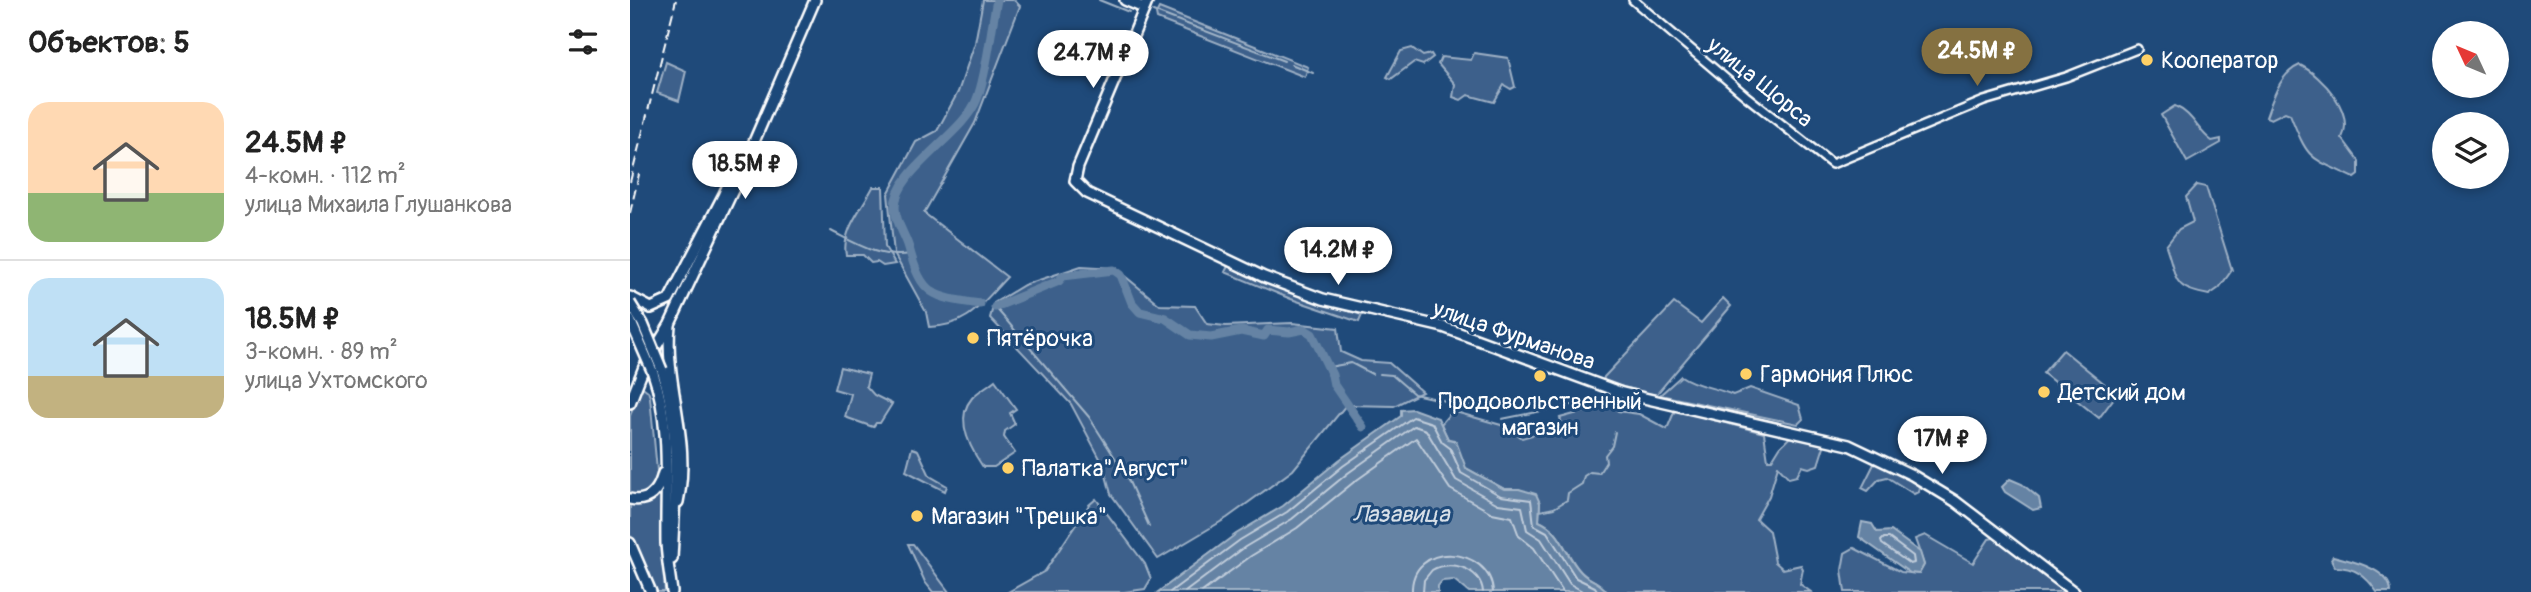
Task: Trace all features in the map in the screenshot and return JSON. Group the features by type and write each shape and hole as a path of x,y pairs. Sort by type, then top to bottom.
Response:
{"main road":[{"path":"630,403 734,188 815,0"},
{"path":"1125,0 1146,4"},
{"name":"улица Фурманова","path":"1146,4 1078,167 1075,181 1087,193 1293,289 1323,299 1443,327 1622,393 1834,441 1912,475 1989,525 2074,592"},
{"path":"630,297 645,306 661,306 673,294 743,151 757,131"},
{"path":"630,303 648,335 657,372 666,461 666,544 672,589"},
{"path":"630,320 657,372 671,409 675,449 672,589"},
{"path":"670,324 667,354 679,414 684,460 674,520"},
{"path":"630,499 644,500 657,491 666,461"},
{"path":"630,543 651,592"}],"street":[{"name":"улица Щорса","path":"1633,0 1832,164 1984,101 2066,77 2137,49"}],"shaded area":[{"path":"983,0 1014,0 1020,6 975,123 924,213 1007,277 964,318 943,326 929,327 926,312 894,254 888,194 916,142 937,131 958,92 975,43"},
{"path":"1159,8 1308,67 1305,77 1157,19"},
{"path":"1412,48 1423,56 1431,54 1433,57 1423,65 1414,62 1391,79 1387,77 1401,51"},
{"path":"1474,53 1508,58 1515,87 1511,89 1504,85 1494,102 1468,95 1461,100 1453,97 1455,84 1438,64 1441,57 1471,60"},
{"path":"666,62 686,71 679,101 657,93"},
{"path":"2300,65 2318,77 2340,106 2345,128 2342,138 2359,161 2359,175 2355,178 2312,156 2290,114 2285,112 2271,119 2266,117 2282,80"},
{"path":"2175,106 2186,113 2212,141 2221,139 2221,143 2187,162 2161,115"},
{"path":"2197,185 2206,187 2232,270 2219,288 2209,295 2188,289 2178,281 2166,246 2179,229 2193,222 2186,197"},
{"path":"873,187 883,187 885,247 895,264 883,266 877,262 871,263 863,255 846,255 845,246 850,228"},
{"path":"1081,266 1115,268 1160,305 1195,306 1207,324 1226,326 1292,323 1338,328 1341,352 1361,361 1389,363 1422,392 1394,406 1346,405 1293,470 1227,518 1158,559 1111,494 1103,464 1071,404 990,318 994,303 1024,285"},
{"path":"1228,266 1294,294 1362,315 1359,322 1291,299 1225,272"},
{"path":"1723,298 1731,306 1656,395 1603,382 1604,377 1674,303 1701,323"},
{"path":"2063,350 2117,394 2099,418 2043,373"},
{"path":"840,367 869,374 866,386 874,395 892,404 880,423 873,427 845,417 851,394 834,389"},
{"path":"1681,376 1733,395 1750,388 1799,405 1803,419 1798,424 1660,395"},
{"path":"995,380 1016,409 1010,413 1015,424 1005,431 1004,437 1015,453 994,467 983,467 969,442 964,415 972,398"},
{"path":"640,385 648,391 650,397 658,481 646,496 630,496 630,416"},
{"path":"1611,404 1618,411 1639,414 1667,429 1675,410 1764,433 1768,460 1772,460 1791,436 1825,443 1818,465 1809,468 1802,466 1797,476 1789,478 1778,466 1769,496 1756,519 1769,531 1775,562 1783,569 1801,565 1803,569 1800,584 1811,592 1607,592 1581,572 1559,537 1539,521 1540,503 1519,489 1504,489 1465,468 1454,440 1448,439 1441,424 1452,411 1508,427 1522,438 1553,429 1559,435 1564,429 1560,418"},
{"path":"912,448 918,450 930,476 947,486 945,491 906,471"},
{"path":"1878,462 1913,479 1919,487 1918,492 1914,494 1887,477 1879,479 1868,491 1862,488 1874,464"},
{"path":"664,486 665,592 655,592 630,535 630,502"},
{"path":"1096,499 1145,564 1151,579 1145,589 1124,592 1008,592 1045,571 1089,505"},
{"path":"1925,535 1973,563 1989,539 1998,537 2069,592 1845,592 1842,570 1845,553 1854,548 1901,572 1919,574 1924,565 1915,539"},
{"path":"908,544 913,544 949,592 933,592 925,582"}],"water":[{"name":"Лазавица","path":"1413,409 1438,418 1448,439 1456,441 1466,468 1504,489 1519,489 1536,494 1540,503 1539,521 1558,537 1581,572 1607,592 1469,592 1454,580 1442,581 1438,592 1158,592 1236,534 1283,506 1339,460 1401,416 1401,410"},
{"path":"2010,479 2022,484 2039,498 2041,508 2033,510 2005,492 2002,487"},
{"path":"1862,522 1872,524 1877,532 1891,531 1920,552 1924,565 1919,574 1910,573 1859,537"},
{"path":"2333,556 2377,571 2389,584 2391,592 2377,592 2369,581 2359,574 2335,567 2331,559"}],"waterway":[{"name":"Лазавица","path":"980,304 940,296 925,285 914,264 895,208 898,194 906,180 959,126 977,99 997,0"},
{"path":"1099,0 1129,12"},
{"path":"1153,11 1284,61"},
{"path":"1291,64 1313,73"},
{"path":"831,231 879,252 910,254"},
{"name":"Лазавица","path":"995,307 1059,281 1063,276 1114,270 1121,275 1132,303 1140,312 1165,318 1190,335 1211,337 1241,331 1264,336 1268,330 1289,332 1304,329 1312,334 1332,375 1334,385 1363,427"},
{"path":"995,307 1089,417 1126,475 1149,526"},
{"path":"1329,367 1351,363 1372,374"},
{"path":"1380,374 1392,375 1414,394 1491,411"},
{"path":"1660,397 1721,410"},
{"path":"1502,419 1607,398"},
{"path":"1729,412 1747,417"},
{"path":"1540,511 1554,508 1567,500 1568,493 1582,484 1584,476 1590,472 1599,473 1606,462 1605,455 1612,446 1615,432"}],"railway":[{"path":"630,182 676,0"},
{"path":"630,213 640,170"}],"place":[{"name":"Кооператор","path":"2147,60"},
{"name":"Пятёрочка","path":"973,338"},
{"name":"Гармония Плюс","path":"1746,374"},
{"name":"Продовольственный магазин","path":"1540,376"},
{"name":"Детский дом","path":"2044,392"},
{"name":"Палатка\"Август\"","path":"1008,468"},
{"name":"Магазин \"Трешка\"","path":"917,516"}]}
